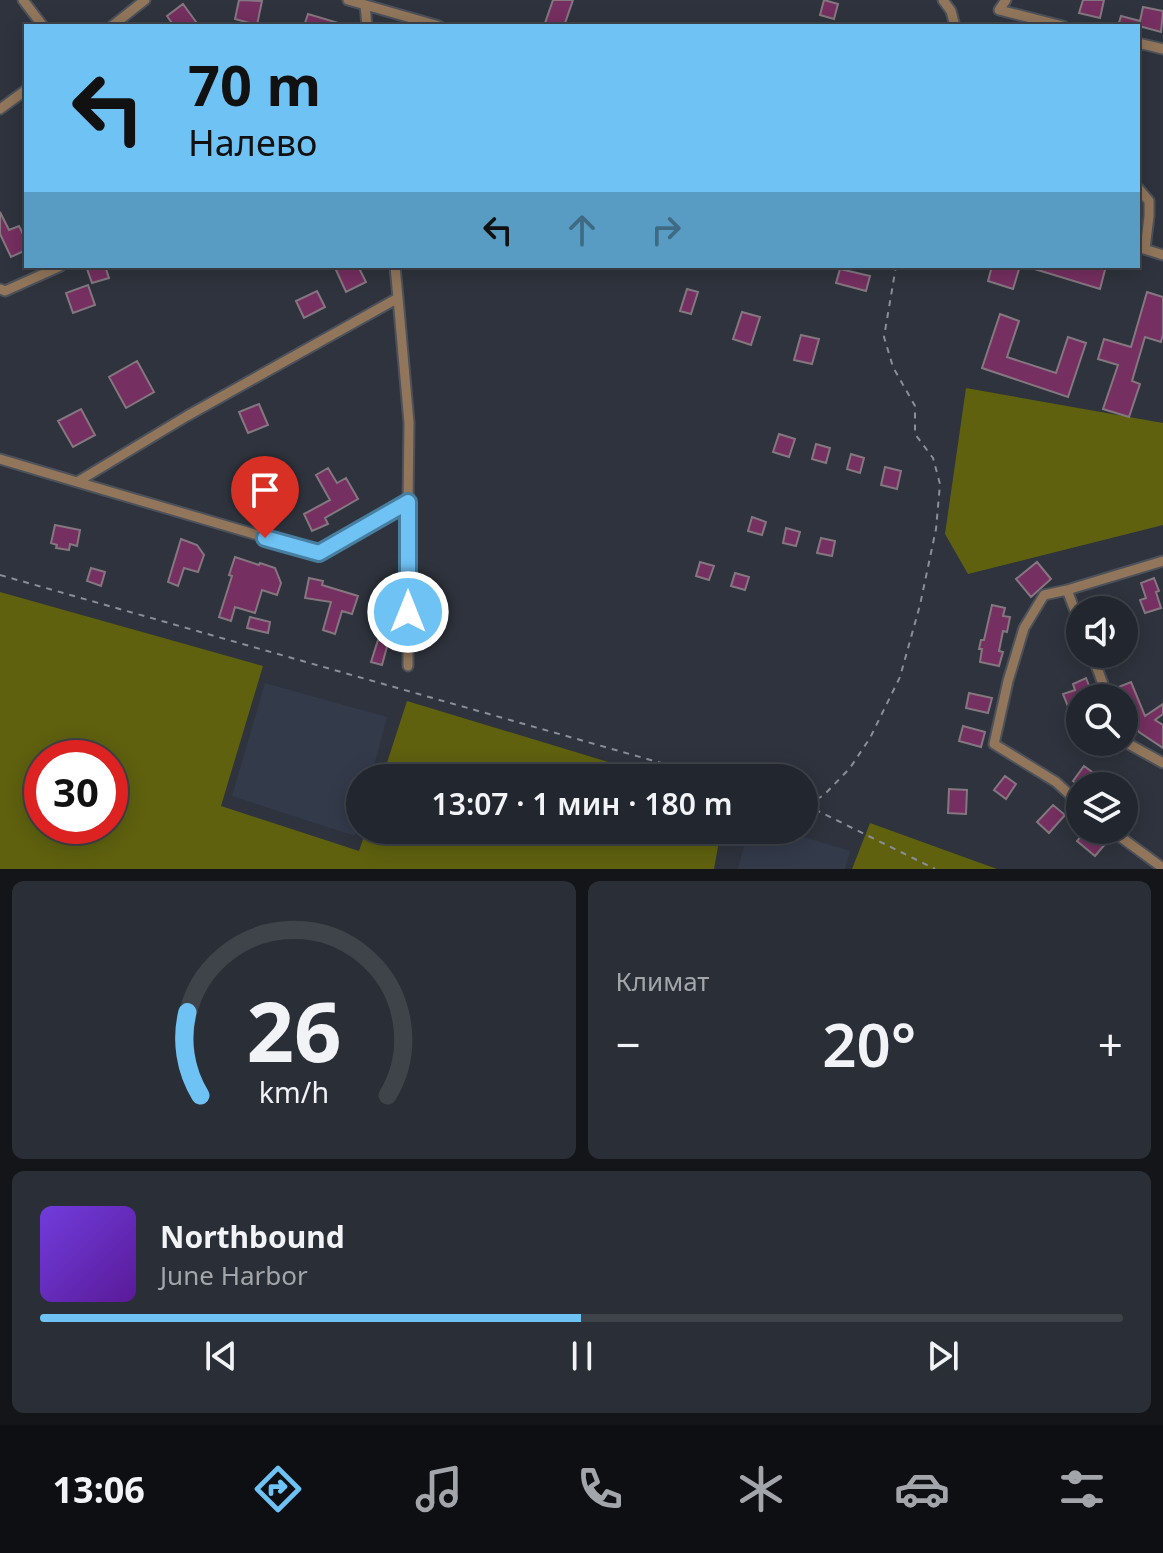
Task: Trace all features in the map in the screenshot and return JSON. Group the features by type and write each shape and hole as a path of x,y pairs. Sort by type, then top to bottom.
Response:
{"street":[{"path":"23,0 41,24"},
{"path":"115,24 145,0"},
{"path":"348,0 432,24"},
{"path":"943,0 951,11 954,24"},
{"path":"1006,0 999,10 1055,24"},
{"path":"365,5 367,24"},
{"path":"1140,43 1163,49"},
{"path":"0,109 24,91"},
{"path":"1140,190 1149,201 1142,248 1163,255"},
{"path":"2,292 56,268"},
{"path":"395,268 409,423 408,666"},
{"path":"77,482 187,416 398,298"},
{"path":"0,459 319,553 408,502"},
{"path":"1066,791 994,744 1024,628 1044,595 1163,561"},
{"path":"1067,590 1069,596"},
{"path":"1138,749 1163,763"},
{"path":"1130,844 1163,868"}],"path":[{"path":"818,798 850,768 870,738 900,677 920,605 936,529 940,484 933,458 915,434 915,406 893,367 884,337 896,268"},
{"path":"0,575 665,764"},
{"path":"818,811 935,869"}],"shaded area":[{"path":"966,388 1163,423 1163,525 968,574 945,534"},
{"path":"0,592 263,666 221,806 359,851 361,844 718,844 714,869 0,869"},
{"path":"265,683 387,717 375,764 346,764 346,833 232,796"},
{"path":"407,701 615,764 387,764"},
{"path":"870,823 997,869 852,869"},
{"path":"818,841 850,851 845,869 738,869 744,844 818,844"}],"building":[{"path":"239,0 262,1 257,24 235,19"},
{"path":"553,0 573,0 565,24 545,24"},
{"path":"824,0 838,4 834,19 820,15"},
{"path":"1083,0 1104,0 1100,18 1079,13"},
{"path":"183,4 198,24 173,24 167,16"},
{"path":"1143,7 1163,11 1161,32 1140,24 1119,24 1121,16 1140,21"},
{"path":"308,14 342,24 305,24"},
{"path":"0,212 9,230 19,226 24,236 24,251 11,257 0,234"},
{"path":"87,268 106,268 109,278 92,283"},
{"path":"359,268 366,282 346,292 336,270"},
{"path":"991,268 1019,268 1013,289 988,281"},
{"path":"1031,268 1105,268 1100,289"},
{"path":"840,269 870,276 866,291 836,283"},
{"path":"88,285 95,305 73,313 66,293"},
{"path":"687,289 698,292 691,314 680,311"},
{"path":"317,291 325,307 304,318 296,301"},
{"path":"1147,292 1163,297 1163,334 1161,342 1145,337 1132,381 1140,384 1129,417 1103,409 1118,365 1098,359 1104,339 1131,347"},
{"path":"742,312 760,317 751,345 733,339"},
{"path":"1000,314 1019,321 1007,357 1056,373 1068,337 1086,343 1068,397 982,368"},
{"path":"801,335 819,339 812,364 794,360"},
{"path":"137,361 154,392 126,408 109,377"},
{"path":"259,404 268,425 248,433 239,412"},
{"path":"81,409 95,435 73,447 58,421"},
{"path":"779,434 795,439 789,457 773,452"},
{"path":"816,444 830,448 826,463 812,459"},
{"path":"851,454 864,458 860,473 847,469"},
{"path":"885,467 901,471 897,489 881,485"},
{"path":"328,468 337,483 346,478 358,499 325,518 328,524 312,531 304,514 330,500 316,475"},
{"path":"752,517 766,522 762,535 748,531"},
{"path":"55,525 80,530 77,546 70,544 69,550 56,548 57,545 51,543"},
{"path":"786,528 800,532 796,546 783,543"},
{"path":"821,538 835,541 832,556 817,553"},
{"path":"181,539 197,545 204,555 198,572 184,568 178,586 168,582"},
{"path":"235,557 275,568 281,583 277,595 262,590 255,613 235,607 231,621 219,617"},
{"path":"700,562 714,566 709,580 696,576"},
{"path":"1037,562 1051,579 1031,597 1016,579"},
{"path":"91,568 105,572 101,586 87,581"},
{"path":"735,573 749,577 745,590 731,586"},
{"path":"309,578 358,596 352,614 342,611 335,634 323,630 331,602 305,598"},
{"path":"1154,578 1161,608 1145,613 1140,600 1146,598 1141,583"},
{"path":"380,597 393,600 389,618 376,615"},
{"path":"992,605 1005,608 1003,616 1010,617 1007,632 1003,631 999,666 980,662 982,649 979,649"},
{"path":"250,617 270,622 268,633 247,628"},
{"path":"378,640 388,643 382,665 371,662"},
{"path":"1086,678 1088,684 1073,684"},
{"path":"969,693 992,698 988,713 966,708"},
{"path":"1138,699 1145,716 1163,704 1163,714 1155,720 1163,725 1163,748 1139,732"},
{"path":"963,726 985,732 981,747 959,741"},
{"path":"1005,776 1016,784 1006,799 994,790"},
{"path":"949,789 967,790 966,814 948,813"},
{"path":"1053,805 1065,815 1049,833 1037,822"},
{"path":"1081,844 1105,844 1095,856"}],"route":[{"path":"265,538 319,553 408,502 408,612"}]}
